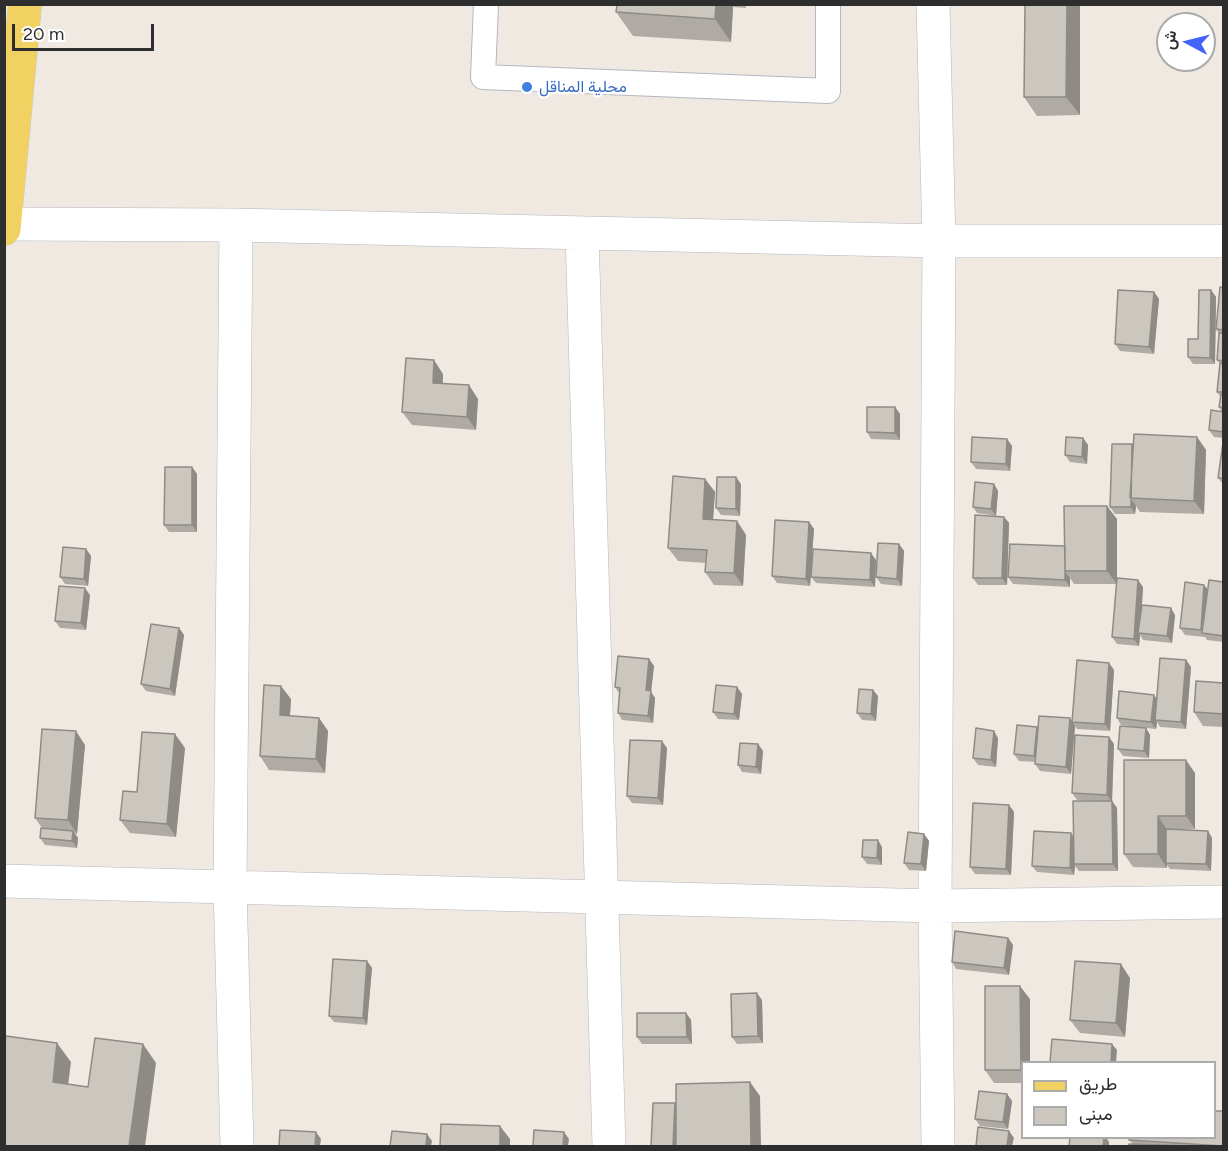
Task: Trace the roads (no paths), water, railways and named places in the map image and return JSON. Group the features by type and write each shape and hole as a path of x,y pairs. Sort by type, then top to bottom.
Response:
{"main road":[{"path":"5,226 25,4"}],"street":[{"path":"933,4 939,242 935,906 938,1146"},
{"path":"236,225 230,886 237,1146"},
{"path":"5,226 236,225 939,242 1224,241"},
{"path":"582,233 609,1146"},
{"path":"4,881 935,906 1224,902"}],"lane":[{"path":"486,4 483,77 828,91 828,4"}],"place":[{"name":"محلية المناقل","path":"527,87"}]}
